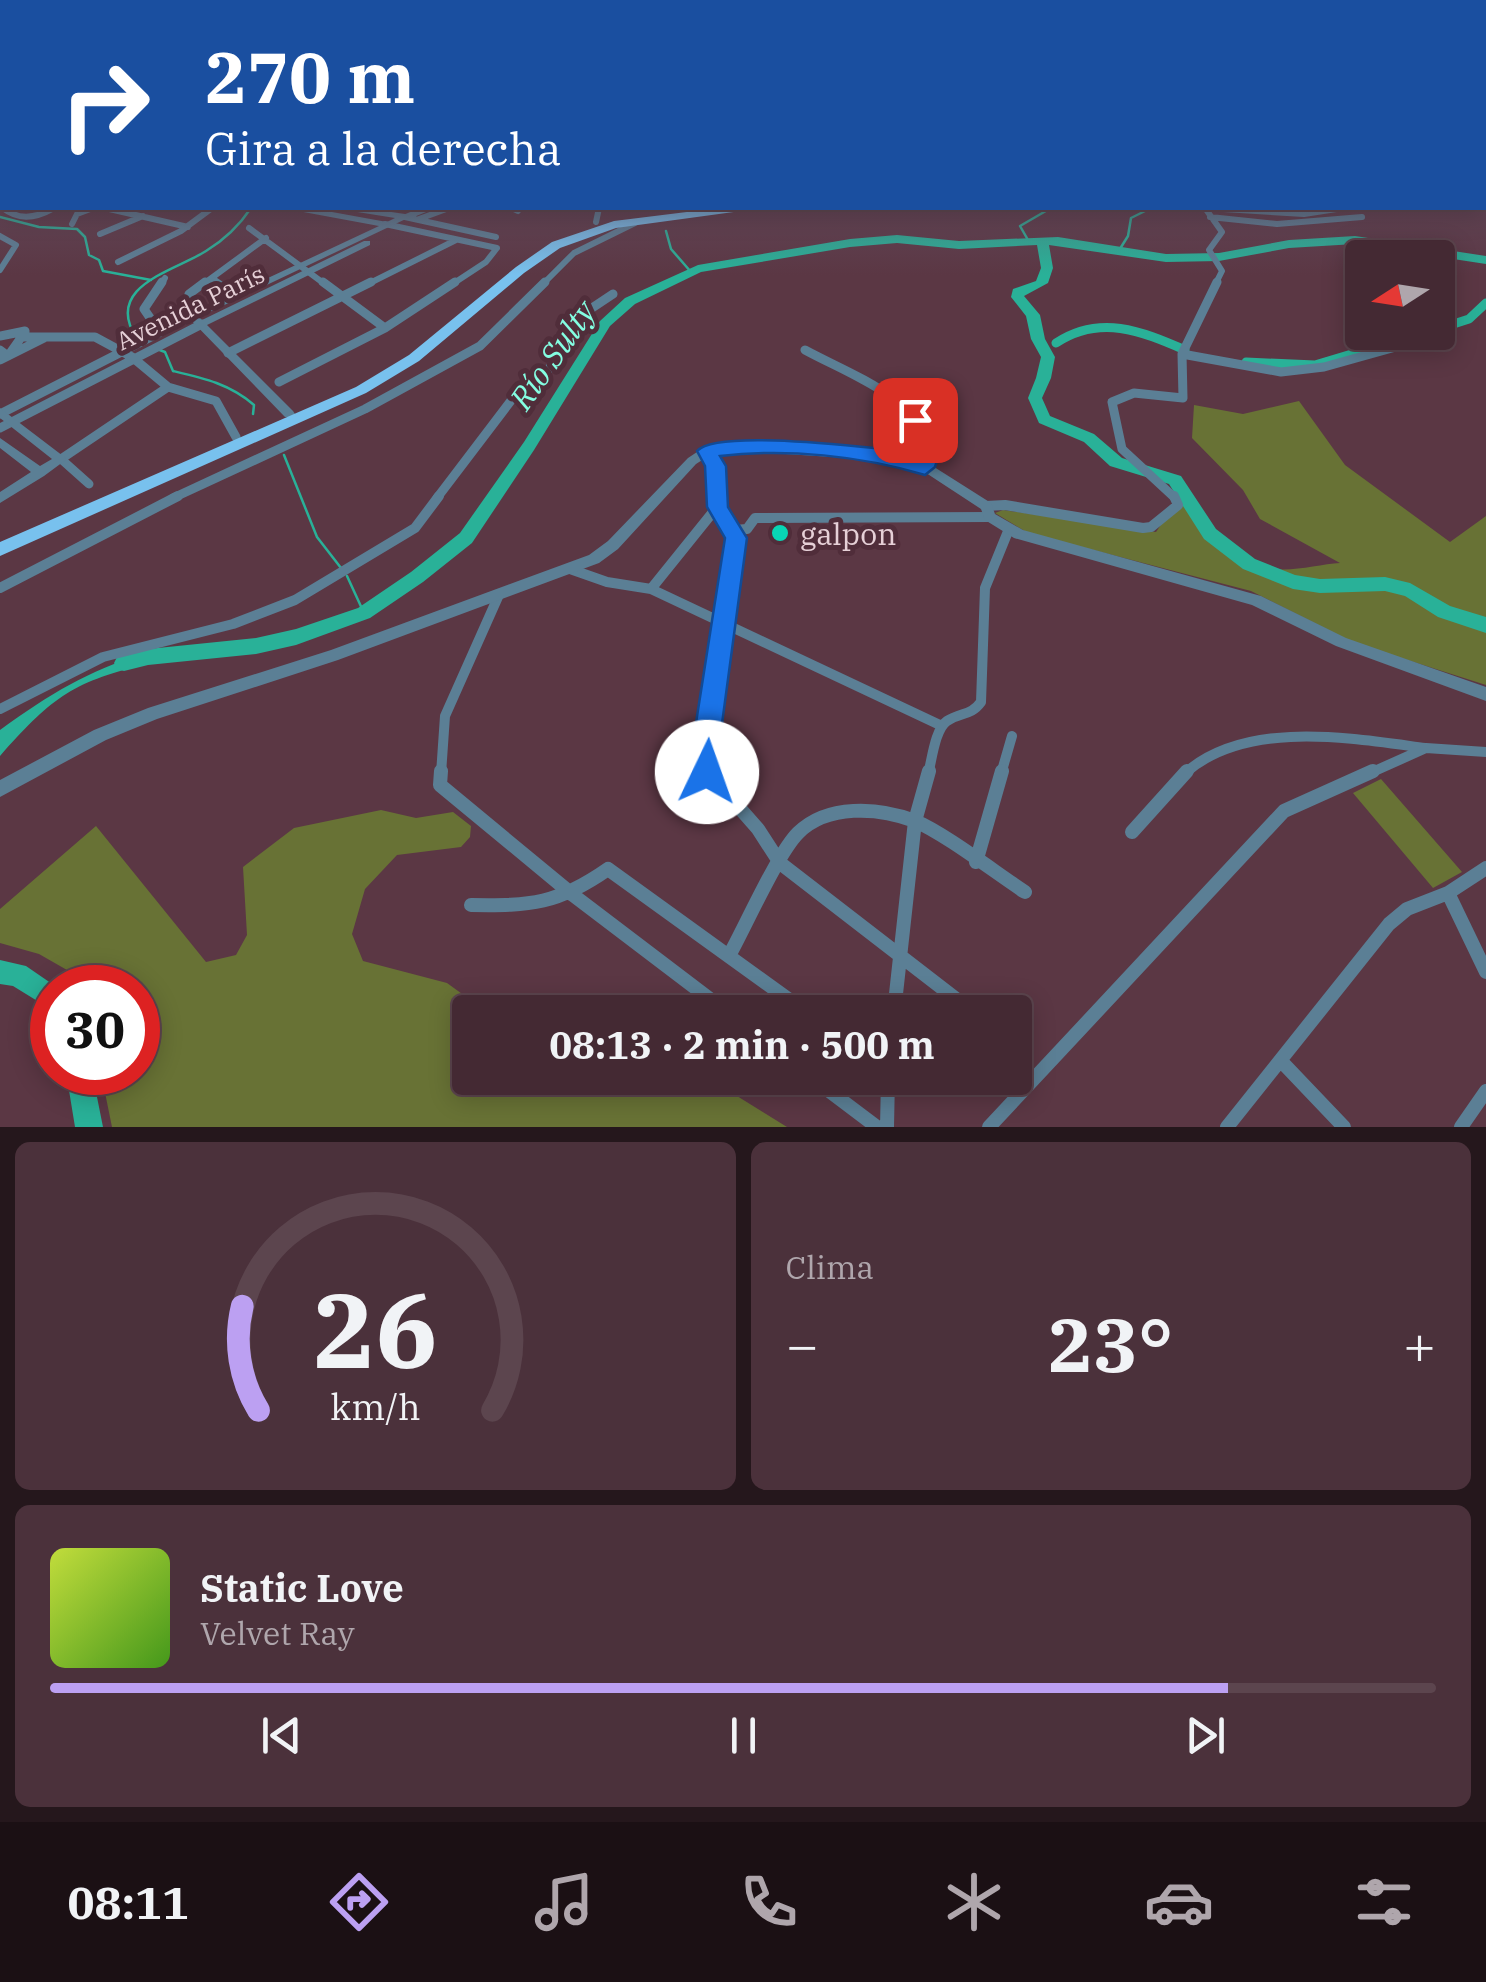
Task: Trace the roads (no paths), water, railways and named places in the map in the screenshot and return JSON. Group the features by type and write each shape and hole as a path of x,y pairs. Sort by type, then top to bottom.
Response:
{"highway":[{"path":"0,538 289,414 386,366 448,322 530,252 597,215 668,210"},
{"path":"0,548 361,390 414,358 539,256 594,230 724,210"}],"street":[{"path":"6,210 9,215 30,219 50,210"},
{"path":"72,224 76,214 87,210"},
{"path":"116,210 188,227"},
{"path":"118,262 188,227 209,210"},
{"path":"279,382 385,328 486,262 498,248 309,210"},
{"path":"363,210 496,237"},
{"path":"289,414 196,320 234,296 306,268 385,224 423,210"},
{"path":"418,220 444,210"},
{"path":"734,530 747,529 756,518 988,512 1005,505 1134,528 1156,523 1178,505 1178,500 1119,445 1112,402 1134,393 1183,398 1182,354 1222,271 1209,246 1222,232 1207,210"},
{"path":"1234,210 1291,214 1326,210"},
{"path":"100,234 144,215"},
{"path":"1210,218 1288,224 1362,217"},
{"name":"Avenida París","path":"3,418 146,350 196,320 418,220"},
{"path":"0,588 133,517 366,409 480,346 574,253 640,220"},
{"path":"248,228 385,328"},
{"path":"189,294 266,238"},
{"path":"0,270 15,250 3,239"},
{"path":"228,353 457,240"},
{"path":"159,331 144,308 165,278"},
{"path":"211,279 234,296"},
{"path":"0,709 103,657 233,624 295,600 415,528 513,398 541,380 592,308 612,294"},
{"name":"Avenida París","path":"3,418 118,351 159,331 196,320"},
{"path":"0,336 26,331 2,355"},
{"path":"22,336 94,337 132,357 168,387 216,401 236,436"},
{"path":"2,355 47,336"},
{"path":"805,350 894,396 929,438 932,450 925,467"},
{"path":"1182,354 1281,372 1324,367 1382,350"},
{"path":"0,498 168,387"},
{"path":"3,418 89,484"},
{"path":"0,442 40,474"},
{"path":"0,789 100,734 154,713 257,682 570,569 613,546 674,478 707,451 740,447 894,457 925,467 1008,530 1256,600 1341,642 1486,694"},
{"path":"707,451 716,466 718,507 734,530 704,761 707,772 758,829 780,862 952,995"},
{"path":"652,589 718,507"},
{"path":"896,995 914,821 942,726 948,720 974,712 981,702 985,588 1008,530"},
{"path":"570,569 607,582 652,589 942,726"},
{"path":"498,597 445,716 440,785 705,995"},
{"path":"976,862 1012,736"},
{"path":"1132,832 1200,761 1216,752 1289,740 1374,741 1486,752"},
{"path":"989,1127 1284,811 1426,748"},
{"path":"730,954 796,836 815,820 837,811 914,821 1026,892"},
{"path":"1227,1127 1390,924 1407,909 1448,893 1486,868"},
{"path":"470,905 544,906 573,894 608,869 784,995"},
{"path":"1448,893 1486,972"},
{"path":"1282,1062 1344,1127"},
{"path":"1461,1127 1486,1092"},
{"path":"835,1095 877,1127"},
{"path":"887,1127 888,1095"}],"waterway":[{"path":"137,339 129,321 129,306 135,293 219,242 249,210"},
{"path":"1028,240 1020,226 1048,210"},
{"path":"1118,252 1128,236 1131,218 1147,210"},
{"path":"0,217 39,227 77,229 85,237 89,255 99,260 103,271 151,280"},
{"path":"666,231 671,249 691,272"},
{"name":"Río Sulty","path":"124,663 296,637 364,613 417,577 466,538 605,324 630,301 698,269 850,243 897,239 959,245 1042,242"},
{"name":"Río Sulty","path":"1042,242 1166,258 1219,257 1289,244 1355,240 1486,260"},
{"path":"1042,242 1047,268 1042,283 1018,292 1017,297 1033,315 1038,339 1048,357 1035,398 1044,419 1089,438 1116,462 1175,480 1210,534 1249,564 1293,582 1320,586 1385,584 1410,590 1444,612 1486,625"},
{"path":"1455,324 1469,319 1486,303"},
{"path":"1056,343 1072,334 1105,327 1136,332 1185,350"},
{"path":"157,349 165,352 173,371 226,387 254,405 253,414"},
{"path":"1246,362 1315,365 1365,350"},
{"path":"284,455 317,537 341,568"},
{"path":"347,576 364,613"},
{"path":"0,972 17,975 30,984"},
{"path":"83,1095 89,1127"}],"place":[{"name":"galpon","path":"780,533"}]}
